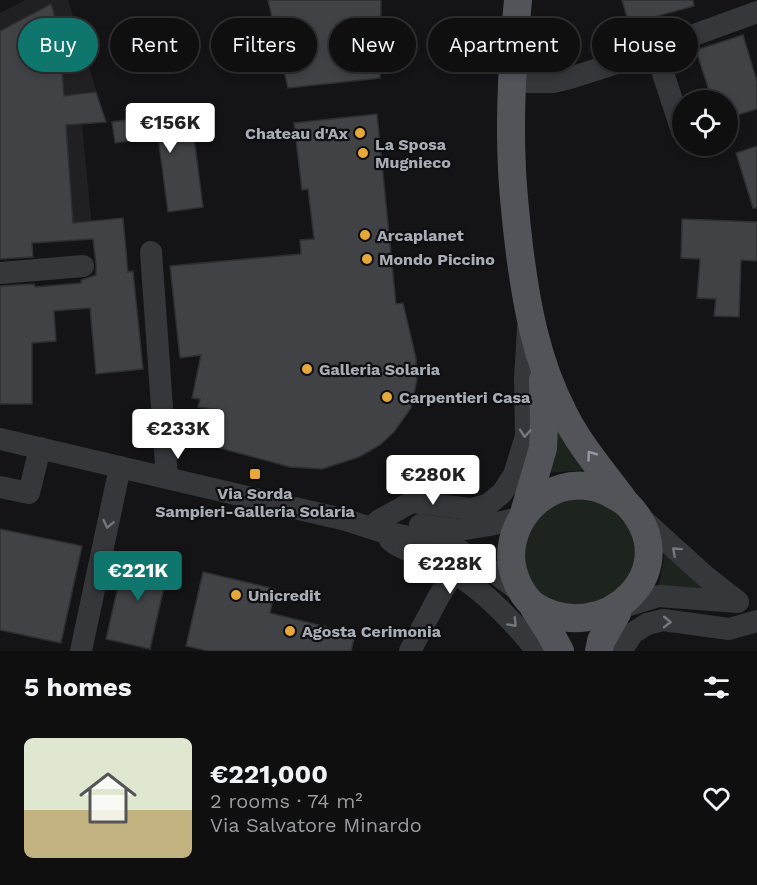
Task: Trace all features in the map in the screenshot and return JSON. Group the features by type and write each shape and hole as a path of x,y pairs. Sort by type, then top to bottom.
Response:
{"main road":[{"path":"518,0 513,51 512,166 524,290 542,363 563,413 586,449 642,525 648,542 649,559 638,593 621,609 603,620 587,624 571,624 541,612 526,598"},
{"path":"542,363 543,448 523,515 515,532 511,556 515,579 560,651"},
{"path":"523,515 538,500 554,490 573,486 591,486 609,492 629,506"},
{"path":"599,651 601,641 621,609"}],"street":[{"path":"698,33 757,12"},
{"path":"512,82 553,82 592,71"},
{"path":"663,72 672,101"},
{"path":"151,252 166,478"},
{"path":"0,273 83,266"},
{"path":"379,526 412,502 471,509 489,504 502,493 514,475 526,436 525,378 529,311"},
{"path":"0,439 379,526 453,546 495,573 526,598"},
{"path":"0,487 29,493 40,448"},
{"path":"81,651 120,467"},
{"path":"629,506 705,576 747,604"},
{"path":"379,526 460,530 490,525 523,515"},
{"path":"379,526 395,544 454,573 490,600 537,651"},
{"path":"410,651 454,573"},
{"path":"621,609 659,596 747,604"},
{"path":"621,651 633,633 647,624 663,620 729,629 757,621"}],"shaded area":[{"path":"25,0 68,0 74,18 18,18 18,72 90,72 106,122 82,124 93,239 32,243 33,255 0,258 0,13"},
{"path":"558,416 586,470 546,473"},
{"path":"572,498 592,498 611,506 635,536 634,576 593,611 543,598 531,584 525,567 523,549 528,532 538,517 554,504"},
{"path":"665,553 705,591 659,586"}],"building":[{"path":"268,0 381,0 381,18 329,18 329,72 380,72 380,78 288,88 284,72 317,72 317,18 272,18"},
{"path":"622,0 693,0 694,6 651,18 627,18"},
{"path":"51,4 55,18 25,18"},
{"path":"18,21 18,72 62,72 64,96 96,92 106,122 66,125 73,223 123,218 128,272 133,271 143,369 96,374 90,308 54,311 56,341 32,343 32,404 0,404 0,286 34,284 35,287 81,283 81,280 96,275 96,264 93,239 32,243 33,257 0,259 0,31"},
{"path":"743,35 757,81 757,109 738,115 738,90 709,90 698,49"},
{"path":"195,111 197,130 193,130 203,207 168,212 158,137 115,143 112,122"},
{"name":"Galleria Solaria","path":"377,114 396,304 403,303 416,358 417,380 411,408 394,432 380,445 359,457 322,469 290,467 212,446 221,410 198,407 200,399 192,398 201,355 180,358 170,266 301,254 300,240 314,239 308,189 302,190 294,123"},
{"path":"757,146 757,208 753,208 737,156 738,152"},
{"path":"682,219 757,222 757,261 741,260 739,317 714,316 716,299 697,298 700,259 681,258"},
{"path":"0,529 82,546 61,643 0,630"},
{"path":"125,556 169,565 150,649 106,639"},
{"path":"203,572 275,589 270,613 355,634 351,651 208,651 186,646"}],"place":[{"name":"Chateau d'Ax","path":"360,133"},
{"name":"La Sposa Mugnieco","path":"363,153"},
{"name":"Arcaplanet","path":"365,235"},
{"name":"Mondo Piccino","path":"367,259"},
{"name":"Galleria Solaria","path":"307,369"},
{"name":"Carpentieri Casa","path":"387,397"},
{"name":"Via Sorda Sampieri-Galleria Solaria","path":"255,474"},
{"name":"Unicredit","path":"236,595"},
{"name":"Agosta Cerimonia","path":"290,631"}]}
